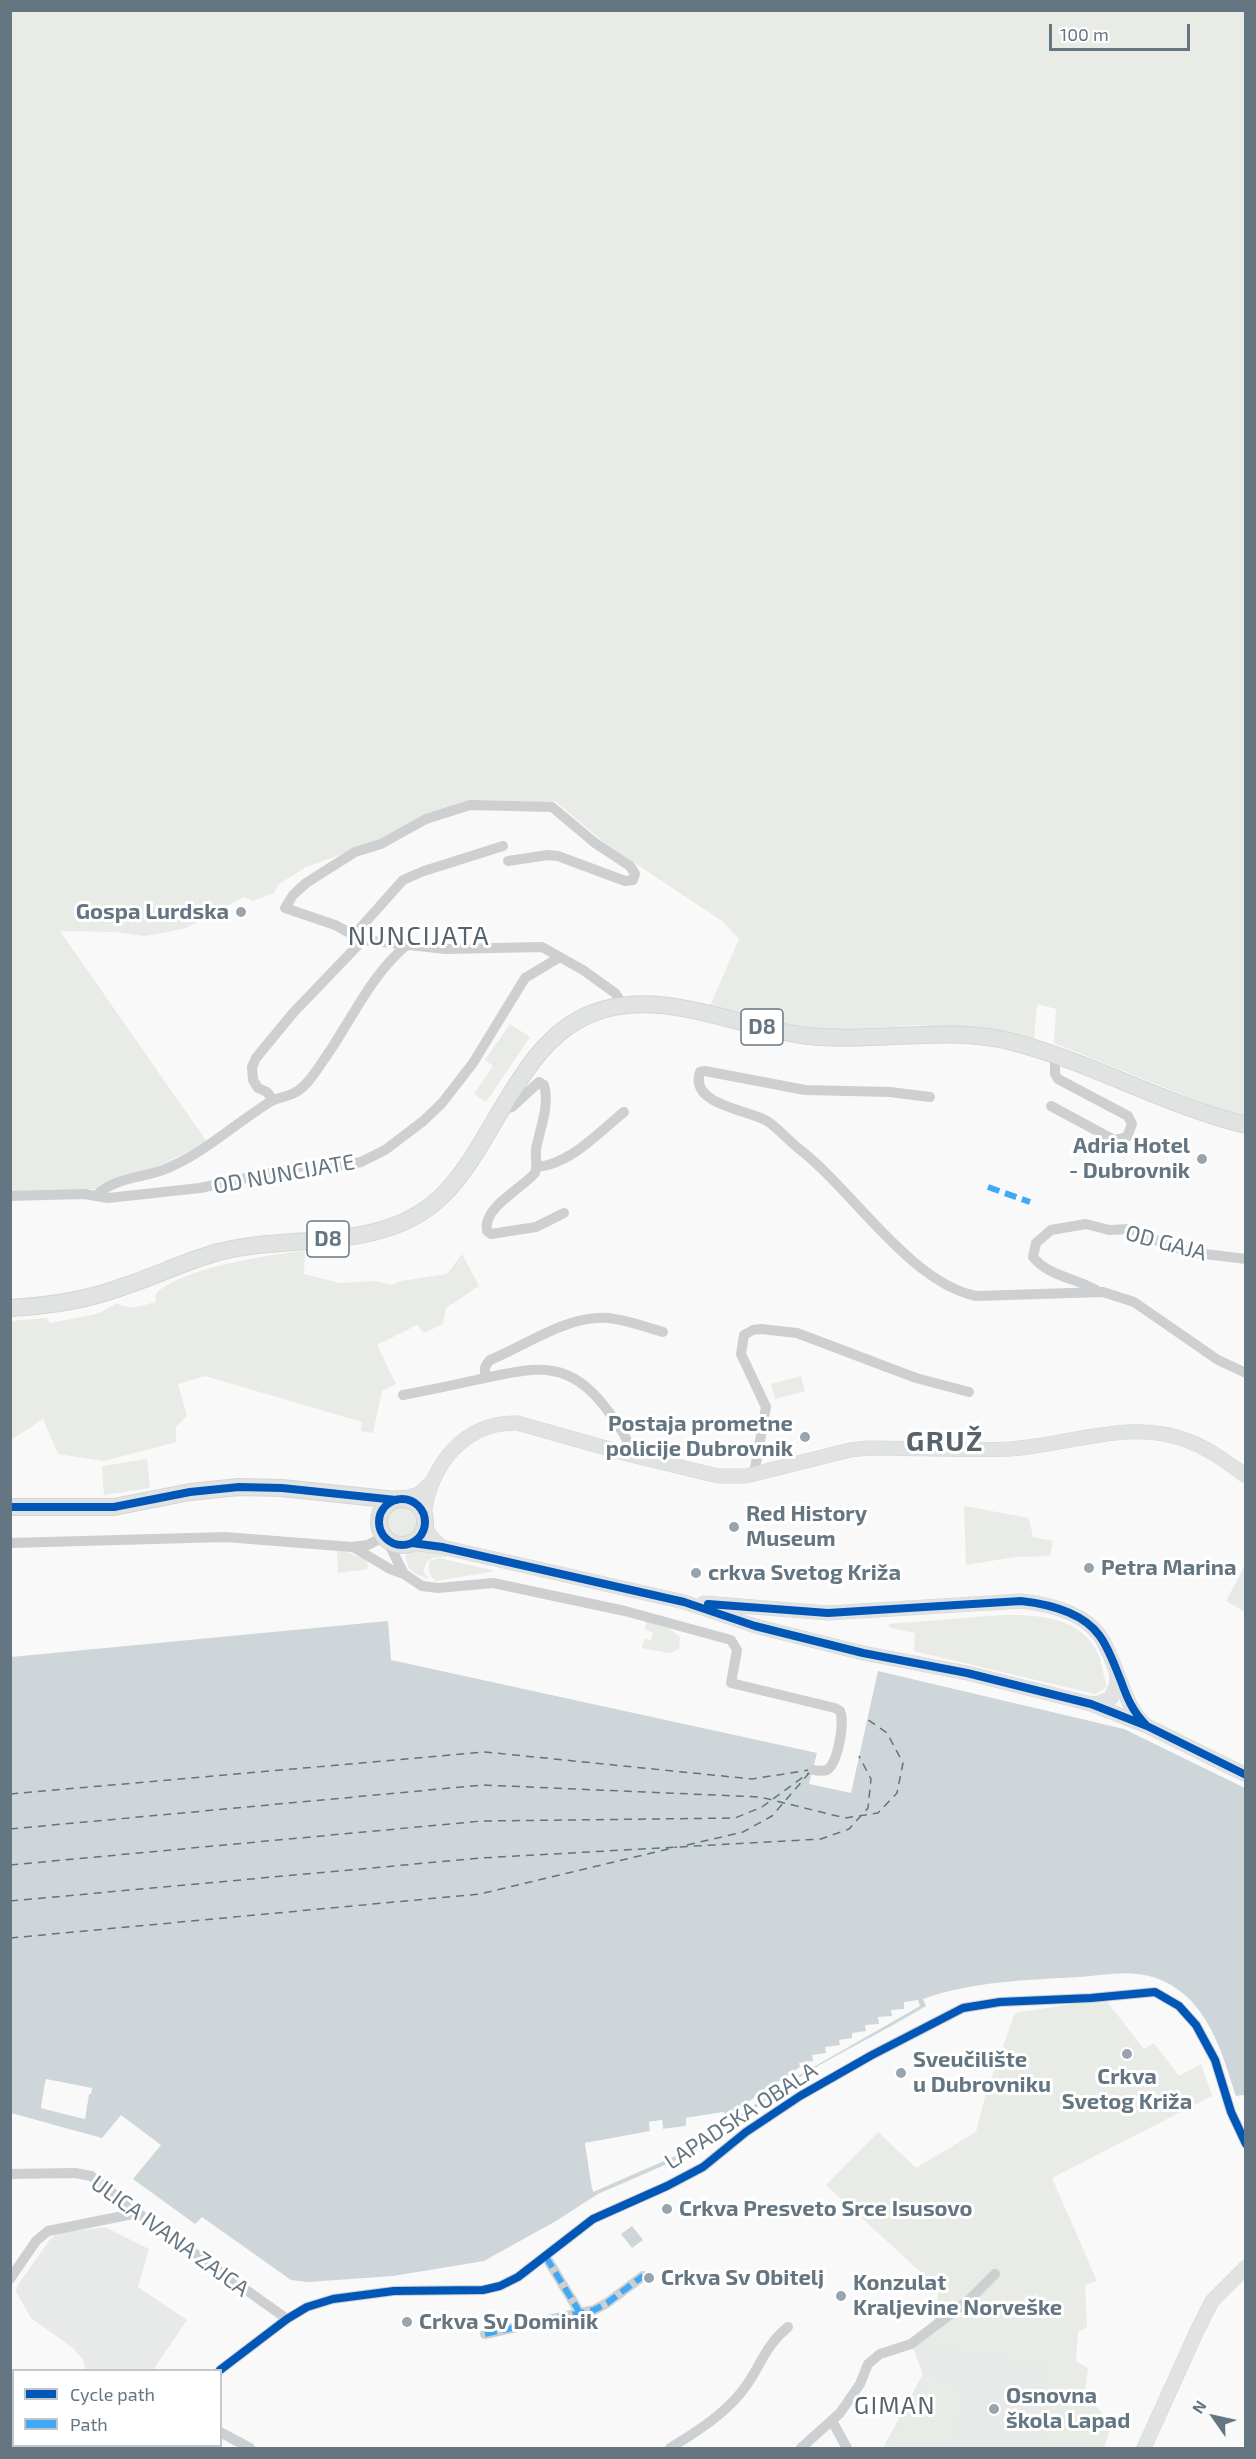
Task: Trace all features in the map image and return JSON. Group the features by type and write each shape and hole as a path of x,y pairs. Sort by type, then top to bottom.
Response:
{"main road":[{"name":"D8","path":"10,1308 88,1298 231,1249 347,1237 406,1221 440,1197 456,1181 539,1055 564,1030 594,1013 624,1006 665,1006 695,1011 804,1036 855,1039 962,1035 1001,1039 1055,1054 1190,1109 1245,1125"},
{"path":"1245,1476 1204,1448 1189,1441 1160,1434 1130,1432 1008,1449 868,1448 850,1450 735,1477 718,1476 631,1455 517,1422 504,1422 483,1428 459,1444 432,1481 419,1494 384,1506 378,1519 378,1525 386,1539 402,1546 411,1544 442,1546 684,1602 755,1626 800,1638 967,1673 1091,1704 1147,1726 1245,1775"},
{"path":"411,1544 423,1533 432,1481"},
{"path":"10,1507 114,1507 190,1492 239,1486 347,1494 400,1499 416,1504 431,1537 442,1546"},
{"path":"347,1494 371,1508 378,1519"},
{"path":"684,1602 865,1613 1021,1601 1035,1603 1068,1612 1101,1636 1130,1705 1147,1726"},
{"path":"800,1638 801,1618 805,1611"},
{"path":"1091,1704 1101,1703 1111,1698 1117,1685 1118,1674"},
{"path":"1144,2448 1208,2308 1218,2293 1245,2267"}],"street":[{"path":"508,861 548,855 558,856 625,881 633,880 635,874 630,866 595,843 552,807 470,805 426,819 381,844 355,852 306,883 292,895 285,908 335,925 359,938 446,949 542,947 615,993 624,1006"},
{"path":"273,1100 267,1092 258,1088 253,1080 252,1067 256,1058 293,1012 359,938 403,880 503,846"},
{"name":"OD NUNCIJATE","path":"96,1196 111,1185 163,1170 202,1150 273,1100 297,1092 314,1074 370,985 395,955 408,944"},
{"name":"OD NUNCIJATE","path":"10,1196 84,1194 108,1198 200,1188 302,1166 346,1165 372,1157 422,1122 442,1103 473,1063 525,978 560,957"},
{"path":"1051,1106 1114,1140 1127,1137 1132,1124 1128,1116 1058,1079 1055,1074 1055,1054"},
{"path":"930,1097 890,1092 805,1090 705,1071 700,1072 699,1082 704,1093 734,1110 765,1120 816,1162 917,1263 950,1286 976,1296 1061,1294 1096,1290"},
{"path":"502,1109 512,1107 539,1082 544,1085 546,1103 537,1148 537,1167 529,1180 490,1212 485,1223 487,1231 491,1234 536,1227 564,1213"},
{"path":"537,1167 551,1165 565,1159 624,1113"},
{"name":"OD GAJA","path":"1245,1259 1197,1253 1169,1246 1131,1229 1109,1230 1086,1224 1051,1230 1036,1243 1033,1257 1039,1265 1096,1290 1134,1302 1218,1360 1245,1373"},
{"path":"486,1378 485,1365 490,1360 578,1321 606,1318 663,1332"},
{"path":"754,1473 766,1407 741,1354 744,1335 753,1329 797,1333 916,1378 969,1392"},
{"path":"403,1395 546,1368 577,1380 591,1389 628,1440 631,1455"},
{"path":"10,1543 225,1537 352,1547 386,1539 402,1569 415,1582 429,1588 493,1583 625,1611 731,1640 737,1650 731,1683 840,1711 843,1725 833,1763 828,1769 813,1770"},
{"path":"402,1569 400,1557 411,1544"},
{"path":"352,1547 390,1569 402,1569"},
{"name":"LAPADSKA OBALA","path":"221,2369 287,2319 307,2307 333,2299 394,2291 483,2290 500,2286 518,2277 546,2257 593,2219 667,2186 703,2166 746,2132 800,2096 872,2055 963,2008 1000,2002 1092,1998 1155,1992 1179,2006 1196,2025 1215,2060 1231,2112 1245,2144"},
{"name":"ULICA IVANA ZAJCA","path":"10,2174 75,2173 91,2176 138,2213 287,2319"},
{"path":"10,2279 36,2241 48,2231 138,2213"},
{"path":"546,2257 580,2313"},
{"path":"801,2448 832,2421 861,2384 868,2364 880,2354 911,2344 969,2300 995,2274"},
{"path":"485,2334 594,2310 608,2303 643,2276"},
{"path":"670,2448 727,2408 748,2384 766,2350 788,2327"},
{"path":"832,2421 848,2448"},
{"path":"222,2433 250,2448"}],"shaded area":[{"path":"11,11 1245,11 1245,1116 1213,1107 1054,1043 1056,1009 1037,1004 1034,1039 993,1031 919,1025 822,1031 782,1025 709,1008 739,939 722,921 606,844 555,801 541,803 491,801 306,867 279,884 274,893 253,901 243,897 186,928 144,936 114,932 60,931 207,1142 157,1167 96,1189 11,1192"},
{"path":"510,1024 530,1037 486,1102 474,1094 493,1066 485,1060"},
{"path":"305,1251 304,1274 340,1283 375,1281 392,1285 401,1281 447,1274 462,1254 479,1286 446,1308 443,1324 424,1333 417,1325 377,1345 396,1384 382,1391 373,1433 361,1431 362,1422 205,1376 178,1384 187,1416 176,1427 176,1442 104,1461 58,1454 43,1419 11,1440 11,1321 47,1318 50,1323 97,1314 117,1303 126,1307 140,1306 155,1302 156,1293 169,1284 206,1269 249,1259"},
{"path":"801,1376 805,1391 775,1399 771,1384"},
{"path":"147,1459 150,1488 104,1495 102,1466"},
{"path":"964,1506 1029,1518 1033,1537 1053,1541 1050,1556 1015,1557 966,1565"},
{"path":"401,1507 412,1511 416,1522 412,1533 401,1537 390,1533 386,1522 390,1511"},
{"path":"414,1547 448,1554 446,1557 431,1559 426,1563 424,1572 429,1579 416,1574 407,1565 406,1555"},
{"path":"337,1548 364,1559 368,1569 338,1573"},
{"path":"439,1558 496,1571 436,1581 430,1575 429,1567 430,1561"},
{"path":"1245,1565 1245,1612 1226,1601"},
{"path":"1002,1615 1044,1617 1071,1625 1082,1633 1099,1656 1107,1687 1095,1694 914,1651 915,1633 891,1628 888,1624"},
{"path":"388,1621 391,1660 817,1753 809,1784 851,1793 878,1671 1124,1729 1245,1788 1245,2098 1244,2095 1236,2096 1217,2042 1204,2017 1185,1995 1159,1979 1141,1974 1114,1973 1001,1982 961,1988 923,1999 926,2006 807,2073 741,2121 738,2116 784,2085 782,2079 730,2114 731,2116 726,2120 724,2112 686,2118 687,2126 663,2129 662,2120 649,2122 650,2131 585,2143 593,2192 696,2147 697,2151 598,2194 556,2221 484,2261 393,2276 308,2282 291,2280 202,2217 195,2224 133,2179 161,2145 121,2115 102,2138 11,2113 11,1657","holes":["46,2079 92,2088 85,2119 41,2108"]},
{"path":"647,1621 670,1629 680,1637 679,1649 669,1653 642,1648 644,1639 651,1640 653,1632 645,1630"},
{"path":"1105,1999 1144,2049 1154,2043 1179,2076 1201,2064 1212,2096 1052,2178 1097,2281 1085,2285 1087,2327 1078,2332 1076,2361 1088,2368 1085,2393 1112,2425 1104,2448 1042,2448 1049,2366 930,2345 939,2289 826,2185 878,2132 916,2168 976,2132 986,2093 1015,2013"},
{"path":"632,2226 643,2240 632,2248 621,2234"},
{"path":"105,2227 149,2249 138,2287 187,2320 154,2369 86,2369 83,2360 73,2348 31,2318 16,2292 17,2286 51,2238 58,2233"},
{"name":"Osnovna škola Lapad","path":"970,2305 1075,2373 1091,2448 883,2448 923,2374 913,2348"},
{"path":"930,2374 961,2394 953,2448 886,2448"}],"pier":[{"path":"918,2000 920,2006 784,2084 782,2079 800,2067 799,2063 813,2061 812,2055 826,2053 825,2047 840,2045 839,2040 852,2038 852,2033 866,2031 865,2025 879,2024 878,2017 892,2016 891,2010 904,2009 904,2002"},
{"path":"45,2082 48,2082 44,2106 82,2116 86,2093 89,2091 85,2119 41,2108"},
{"path":"724,2112 725,2123 722,2115 689,2121 688,2129 663,2132 660,2130 659,2123 652,2125 651,2134 588,2145 595,2187 592,2189 585,2143 650,2132 649,2122 662,2120 663,2129 686,2126 686,2118"},
{"path":"617,2147 619,2161 598,2163 597,2149"}],"ferry route":[{"path":"10,1829 483,1785 760,1797 845,1818 878,1813 897,1793 903,1763 887,1733 867,1719"},
{"path":"10,1794 485,1752 752,1779 809,1770"},
{"path":"10,1901 481,1858 821,1839 849,1829 868,1808 871,1779 859,1756"},
{"path":"687,1845 743,1832 772,1816 810,1772"},
{"path":"10,1865 482,1821 735,1818 762,1807 810,1772"},
{"path":"10,1938 480,1894 677,1847"}],"marked path":[{"path":"988,1187 1030,1202"},
{"path":"546,2257 580,2313"},
{"path":"485,2334 594,2310 643,2276"}],"cycle path":[{"path":"10,1507 114,1507 190,1492 239,1487 282,1488 396,1500"},
{"path":"402,1499 411,1500 419,1505 424,1513 425,1522 424,1531 419,1539 411,1544 402,1545 393,1544 385,1539 380,1531 379,1522 380,1513 385,1505 393,1500 402,1499"},
{"path":"412,1543 442,1547 684,1602 755,1626 863,1653 967,1673 1091,1704 1147,1726 1246,1775"},
{"path":"708,1604 828,1613 1021,1601 1064,1610 1083,1620 1103,1640 1131,1705 1146,1725"},
{"path":"221,2369 287,2319 307,2307 333,2299 394,2291 483,2290 500,2286 518,2277 593,2219 703,2167 746,2132 800,2096 872,2055 963,2008 1000,2002 1091,1998 1155,1992 1179,2006 1196,2025 1215,2060 1231,2112 1246,2144"}],"place":[{"name":"Gospa Lurdska","path":"241,912"},
{"name":"Adria Hotel - Dubrovnik","path":"1202,1159"},
{"name":"Postaja prometne policije Dubrovnik","path":"805,1437"},
{"name":"Red History Museum","path":"734,1527"},
{"name":"Petra Marina","path":"1089,1568"},
{"name":"crkva Svetog Križa","path":"696,1573"},
{"name":"Crkva Svetog Križa","path":"1127,2054"},
{"name":"Sveučilište u Dubrovniku","path":"901,2073"},
{"name":"Crkva Presveto Srce Isusovo","path":"667,2209"},
{"name":"Crkva Sv Obitelj","path":"649,2278"},
{"name":"Konzulat Kraljevine Norveške","path":"841,2296"},
{"name":"Crkva Sv Dominik","path":"407,2322"},
{"name":"Osnovna škola Lapad","path":"994,2409"}],"district":[{"name":"NUNCIJATA","path":"419,936"},
{"name":"GRUŽ","path":"945,1442"},
{"name":"GIMAN","path":"895,2406"}]}
